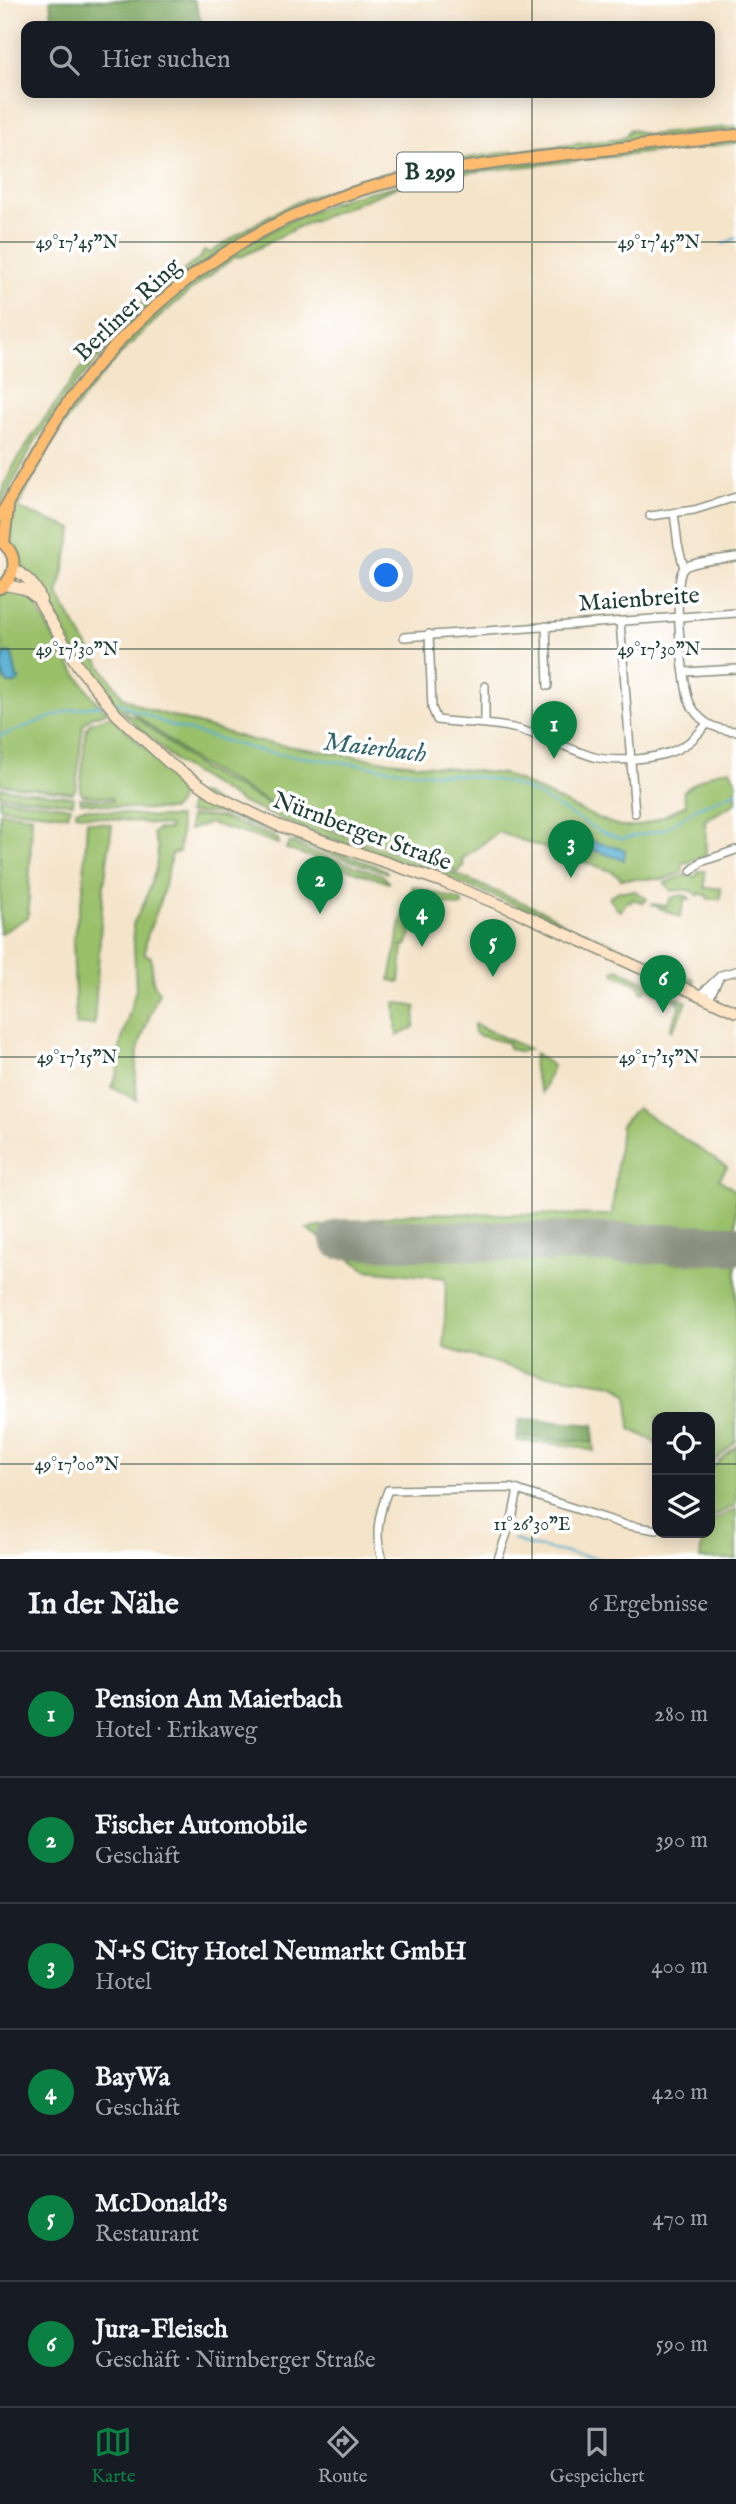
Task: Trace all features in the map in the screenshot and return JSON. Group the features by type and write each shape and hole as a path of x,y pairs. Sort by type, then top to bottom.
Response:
{"main road":[{"name":"Berliner Ring","path":"0,516 47,433 76,391 114,346 156,305 197,272 268,228 362,189 432,172 736,135"},
{"name":"Berliner Ring","path":"11,498 2,542 13,556 14,569"},
{"path":"14,569 2,586 25,589 42,604"},
{"name":"Nürnberger Straße","path":"14,569 34,585 65,646 99,695 117,715 184,775 243,810 277,825 469,892 736,1012"}],"street":[{"path":"650,516 708,506 736,497"},
{"path":"674,513 684,568"},
{"path":"736,557 684,568 679,575 678,585 678,617 689,701 693,710 707,724 736,731"},
{"name":"Maienbreite","path":"404,637 736,613"},
{"path":"620,621 635,813"},
{"name":"Maienbreite","path":"545,626 548,686"},
{"path":"429,634 432,708 434,718 439,721 485,723 529,733 599,758 657,756 678,750 707,724"},
{"path":"685,673 736,669"},
{"path":"485,686 485,723"},
{"path":"691,871 701,862 736,850"},
{"path":"705,996 721,975 736,971"},
{"path":"382,1559 378,1528 388,1490 490,1487 518,1490 626,1525 652,1529"},
{"path":"498,1559 512,1519 518,1490"}],"green space":[{"path":"50,0 194,0 201,21 52,21"},
{"path":"736,126 736,130 413,171 327,196 263,225 192,270 124,328 76,384 35,441 0,507 5,485 23,451 79,371 113,331 149,298 200,258 204,251 210,253 275,213 337,187 456,159 619,139 625,137 630,129 648,135"},
{"path":"736,138 736,143 473,172 397,187 298,227 243,256 235,257 151,324 102,375 59,432 19,507 73,529 58,595 87,646 123,697 144,708 255,741 372,759 503,774 620,826 637,826 686,805 683,792 705,777 730,769 736,781 736,803 705,820 706,856 682,864 683,872 665,879 620,879 611,871 498,832 461,860 464,864 458,872 374,840 312,822 265,800 199,764 134,713 127,709 120,710 105,691 102,692 73,649 39,584 20,565 10,542 10,515 22,486 52,433 94,374 147,317 223,258 286,222 348,197 467,169"},
{"path":"14,590 32,598 65,658 95,700 107,712 91,717 83,725 73,793 0,784 0,673 5,681 17,678 15,666 2,659 0,664 3,651 0,636 0,593"},
{"path":"122,712 136,717 203,770 300,820 455,874 547,913 568,926 426,869 317,834 243,803 179,764"},
{"path":"111,716 181,781 181,797 172,810 135,809 81,802 80,798 113,801 112,798 83,795 80,791 86,730 91,722"},
{"path":"0,788 74,797 73,803 70,803 0,795"},
{"path":"198,794 276,834 219,813 188,813 190,801"},
{"path":"0,798 71,807 67,815 0,808"},
{"path":"84,808 154,817 178,817 181,831 179,852 172,854 146,943 145,954 151,957 153,982 159,992 137,1055 137,1100 111,1087 117,1075 121,1043 136,989 133,924 156,869 158,848 153,834 157,829 169,830 170,826 76,814 76,810"},
{"path":"0,812 32,816 28,917 0,934"},
{"path":"190,816 220,817 278,839 279,844 209,823 189,830"},
{"path":"87,821 112,825 103,893 94,1025 76,1025 73,939 83,891"},
{"path":"297,838 377,866 388,873 309,847 295,841"},
{"path":"290,842 308,851 382,875 390,883 286,849"},
{"path":"699,871 705,871 705,888 721,888 721,899 708,899 701,893 698,896 689,890 671,891 665,883 685,875 695,877"},
{"path":"413,886 461,901 463,905 459,907 420,896 408,928 412,930 406,946 403,945 400,982 390,980 401,922"},
{"path":"619,891 635,891 647,899 644,903 633,899 631,902 627,901 621,911 609,897"},
{"path":"681,895 690,899 685,899 680,917 651,904 667,906 671,898"},
{"path":"594,936 694,979 694,983 596,941"},
{"path":"618,969 687,1002 672,1031 670,1029 681,1003 646,988 644,992 640,991 640,985 614,974"},
{"path":"395,1002 416,1007 414,1027 397,1036"},
{"path":"474,1024 529,1049 520,1052 509,1048 508,1043 478,1035 474,1032"},
{"path":"535,1053 553,1066 542,1093 535,1073"},
{"path":"637,1108 727,1167 719,1179 736,1191 736,1240 329,1235 343,1245 736,1250 736,1441 715,1460 715,1412 652,1412 652,1441 630,1429 628,1396 614,1384 528,1372 444,1348 446,1278 366,1270 307,1229 414,1213 612,1215 621,1125"},
{"path":"519,1419 594,1425 593,1442 517,1436"},
{"path":"517,1436 593,1442 594,1451 568,1445 518,1441"},
{"path":"736,1446 736,1505 715,1516 715,1475 715,1465"},
{"path":"736,1509 736,1559 700,1559 702,1538 715,1538 715,1520"}],"water":[{"path":"7,652 12,654 17,678 20,678 16,684 8,684 2,672"},
{"path":"588,840 625,850 624,860 583,847"}],"waterway":[{"path":"723,244 736,238"},
{"name":"Maierbach","path":"111,703 118,702 169,725 264,752 406,771 481,777 509,783 532,792 599,831 622,839 665,829 697,808 736,792"},
{"name":"Maierbach","path":"0,736 70,710 102,705"},
{"path":"513,1539 530,1546 601,1559"}],"runway":[{"path":"340,1239 736,1245"}],"place":[{"name":"Pension Am Maierbach","path":"554,759"},
{"name":"N+S City Hotel Neumarkt GmbH","path":"571,878"},
{"name":"Fischer Automobile","path":"320,914"},
{"name":"BayWa","path":"422,947"},
{"name":"McDonald's","path":"493,977"},
{"name":"Jura-Fleisch","path":"663,1013"}]}
